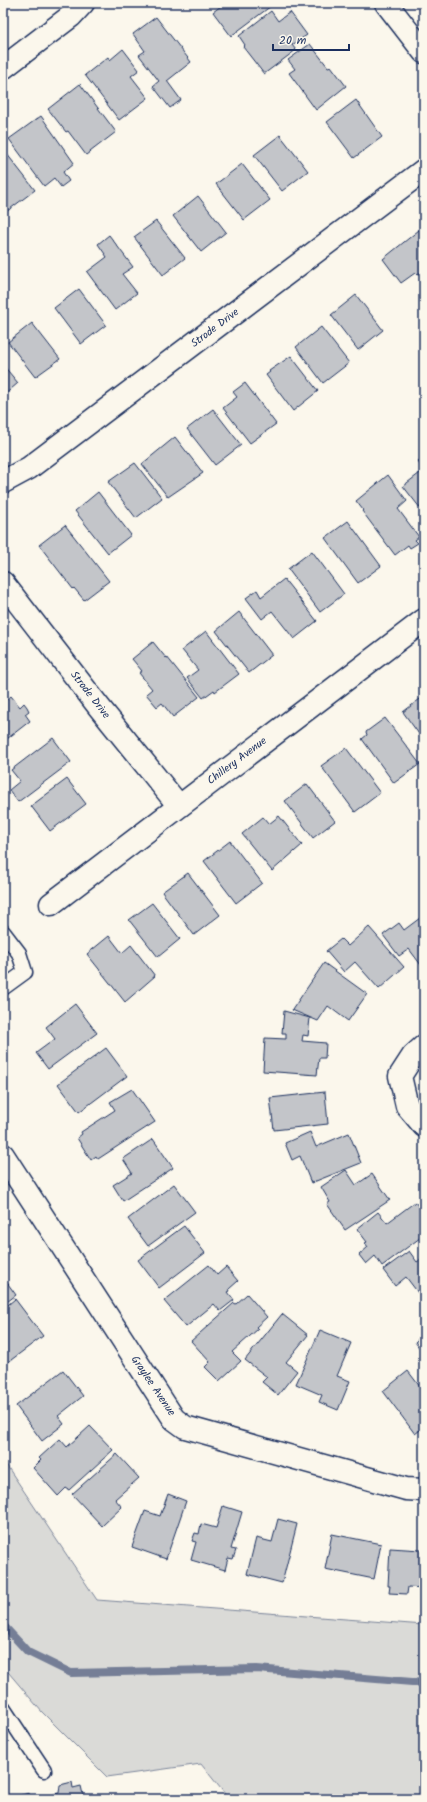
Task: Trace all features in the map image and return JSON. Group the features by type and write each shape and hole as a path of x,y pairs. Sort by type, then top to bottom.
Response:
{"street":[{"path":"3,68 71,16 83,3"},
{"path":"386,3 424,52"},
{"name":"Strode Drive","path":"3,482 29,468 424,170"},
{"name":"Strode Drive","path":"3,583 89,695 179,806"},
{"name":"Chillery Avenue","path":"51,904 424,620"},
{"path":"424,1046 413,1056 400,1076 407,1106 424,1126"},
{"name":"Graylee Avenue","path":"3,1155 174,1419 185,1427 406,1489 424,1490"}],"lane":[{"path":"3,932 19,953 24,972 3,988"},
{"path":"3,1708 44,1770"}],"shaded area":[{"path":"3,1460 97,1600 424,1625 424,1799 229,1799 201,1764 107,1777 42,1712 3,1666"}],"building":[{"path":"225,3 275,3 231,36 213,12"},
{"path":"271,11 278,21 290,12 307,35 292,45 296,50 264,74 243,47 245,45 239,36"},
{"path":"156,17 191,62 167,81 181,100 170,108 153,86 159,81 139,55 145,51 133,34"},
{"path":"310,44 328,67 331,66 346,86 316,110 289,73 295,69 288,60"},
{"path":"123,49 139,70 131,76 148,98 119,120 85,75 108,57 110,60"},
{"path":"80,84 116,132 86,155 68,131 66,132 48,109"},
{"path":"356,100 382,137 354,158 327,122"},
{"path":"41,116 74,163 63,172 69,181 61,187 54,178 44,186 9,139"},
{"path":"280,135 308,171 282,191 254,155"},
{"path":"3,149 35,190 6,212 3,209"},
{"path":"242,164 270,200 244,220 216,184"},
{"path":"198,196 226,232 201,252 173,216"},
{"path":"156,221 185,258 163,275 134,237"},
{"path":"424,226 424,270 417,275 415,273 401,283 383,259"},
{"path":"109,235 133,267 122,274 137,293 115,310 87,272 107,257 98,244"},
{"path":"79,289 106,325 81,344 54,308"},
{"path":"356,295 383,330 358,350 331,315"},
{"path":"32,323 60,359 35,377 8,342"},
{"path":"321,327 349,363 323,383 296,347"},
{"path":"291,356 318,391 293,411 266,375 270,372 269,371"},
{"path":"3,365 18,383 3,396"},
{"path":"245,383 276,424 250,443 223,408 237,397 233,392"},
{"path":"213,409 241,445 215,465 187,429"},
{"path":"175,437 203,473 168,497 142,464"},
{"path":"424,458 424,470 418,462"},
{"path":"135,463 162,498 136,518 108,482"},
{"path":"424,470 424,513 403,486"},
{"path":"388,475 407,501 398,509 419,537 415,540 418,543 410,548 408,545 395,555 356,501"},
{"path":"98,492 131,535 108,553 75,511"},
{"path":"348,521 381,566 358,583 325,538"},
{"path":"65,525 109,581 84,600 74,588 73,589 39,545"},
{"path":"312,551 344,594 320,612 288,569"},
{"path":"284,579 317,621 294,639 272,611 262,619 246,598 257,590 261,597"},
{"path":"239,612 272,655 249,673 216,631"},
{"path":"206,631 239,674 215,692 214,690 203,698 187,678 198,670 182,650"},
{"path":"153,642 199,697 173,717 162,703 157,707 146,694 152,689 139,673 142,671 132,659"},
{"path":"11,696 20,707 24,703 29,711 25,714 30,721 3,742 3,703"},
{"path":"424,696 424,741 403,712"},
{"path":"385,718 420,764 394,783 362,739 367,735 366,732"},
{"path":"53,738 71,762 18,802 9,790 20,781 11,770"},
{"path":"346,748 380,793 355,812 321,766"},
{"path":"67,779 86,804 50,831 31,806"},
{"path":"307,784 335,821 313,838 285,801"},
{"path":"279,816 302,845 272,871 242,834 263,817 269,824"},
{"path":"230,841 262,883 236,903 204,861"},
{"path":"188,873 220,915 194,935 162,892"},
{"path":"152,903 180,939 158,957 129,920"},
{"path":"424,915 424,969 409,949 399,956 383,935 399,923 404,930"},
{"path":"369,927 404,967 379,989 355,962 344,972 326,951 341,939 348,946"},
{"path":"109,936 122,953 131,945 155,976 125,1002 87,954"},
{"path":"324,963 367,994 348,1021 328,1006 318,1021 292,1010"},
{"path":"75,1004 97,1033 48,1069 36,1053 55,1039 46,1027"},
{"path":"284,1011 310,1018 308,1036 303,1035 302,1041 326,1043 325,1058 319,1058 317,1075 263,1071 265,1038 286,1039 286,1033 282,1033"},
{"path":"106,1048 127,1076 79,1112 58,1084"},
{"path":"132,1089 155,1122 98,1159 96,1156 91,1160 77,1138 82,1134 81,1132 115,1110 110,1102"},
{"path":"325,1092 328,1124 274,1130 270,1098"},
{"path":"310,1132 316,1147 349,1133 361,1163 311,1183 300,1156 292,1160 285,1143"},
{"path":"153,1139 173,1168 123,1201 113,1185 132,1173 123,1159"},
{"path":"346,1170 356,1185 372,1174 390,1200 345,1230 327,1204 330,1202 321,1187"},
{"path":"174,1184 195,1212 148,1246 128,1219"},
{"path":"415,1202 424,1213 424,1235 382,1266 375,1256 366,1264 359,1255 368,1247 365,1243 367,1242 357,1229 378,1212 387,1223"},
{"path":"184,1226 205,1253 159,1288 138,1260"},
{"path":"409,1251 417,1262 424,1257 424,1297 422,1298 406,1277 395,1286 383,1270"},
{"path":"209,1265 217,1275 226,1267 238,1281 229,1289 230,1291 228,1292 234,1300 220,1311 214,1304 186,1327 164,1301"},
{"path":"3,1277 16,1295 3,1305"},
{"path":"247,1294 267,1317 256,1327 258,1329 232,1352 241,1361 219,1381 205,1367 210,1362 191,1341 234,1303 236,1304"},
{"path":"15,1299 43,1336 3,1366 3,1309"},
{"path":"282,1314 308,1335 286,1362 297,1371 278,1395 262,1382 267,1377 245,1360"},
{"path":"320,1330 351,1343 337,1376 350,1381 338,1410 319,1402 322,1395 296,1384"},
{"path":"424,1334 424,1354 415,1342"},
{"path":"63,1370 83,1396 58,1416 64,1424 42,1441 16,1406"},
{"path":"408,1371 424,1392 424,1427 415,1434 383,1391"},
{"path":"90,1426 113,1450 69,1490 66,1488 58,1496 33,1468 41,1460 39,1458 60,1439 67,1447"},
{"path":"117,1454 139,1478 115,1499 122,1507 102,1526 72,1494"},
{"path":"168,1494 186,1501 166,1559 132,1547 145,1511 160,1516"},
{"path":"223,1506 242,1512 231,1549 236,1550 233,1559 228,1558 225,1570 191,1560 196,1542 192,1541 195,1533 199,1534 201,1524 216,1528"},
{"path":"278,1519 297,1524 282,1583 247,1574 256,1538 272,1542"},
{"path":"332,1534 381,1544 374,1579 325,1569"},
{"path":"390,1548 421,1550 421,1552 424,1553 424,1588 408,1587 407,1594 389,1593"},
{"path":"72,1782 73,1788 81,1786 84,1799 34,1799 59,1793 60,1785"},
{"path":"29,1793 30,1799 15,1799 15,1797"}],"waterway":[{"path":"3,1625 28,1652 71,1673 257,1669 424,1683"}]}
